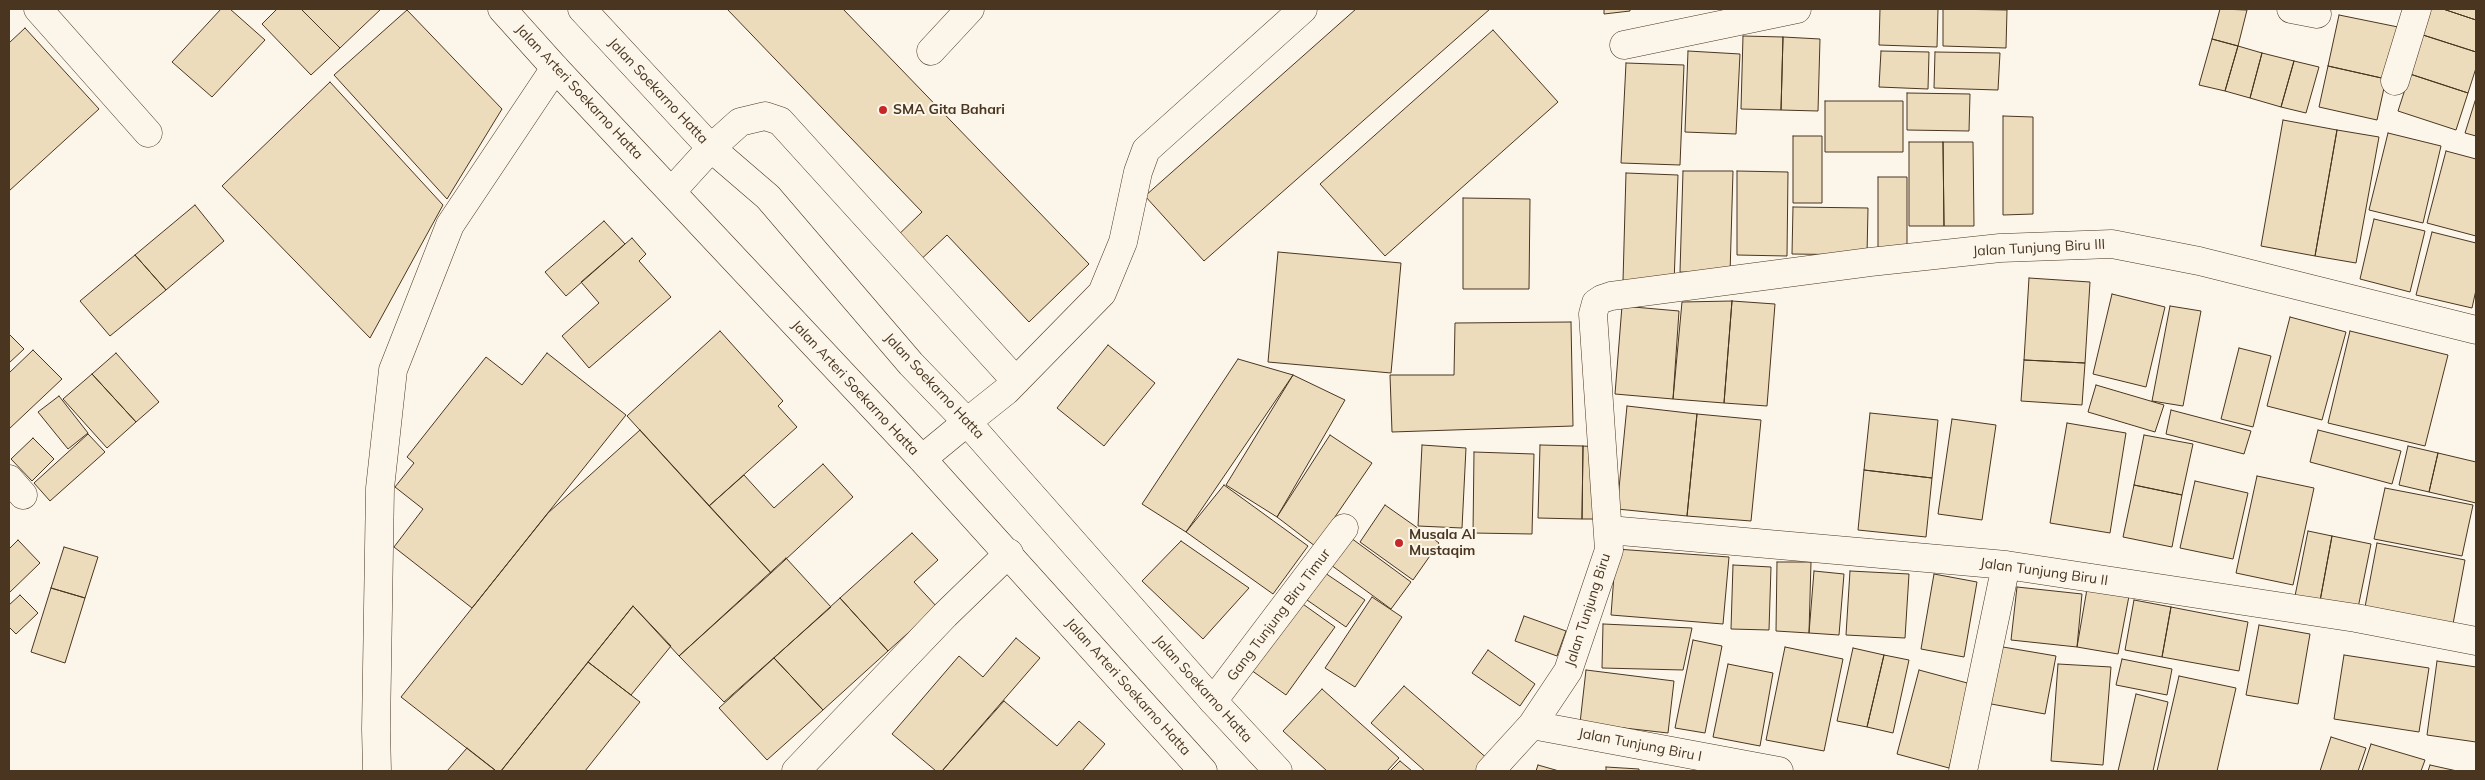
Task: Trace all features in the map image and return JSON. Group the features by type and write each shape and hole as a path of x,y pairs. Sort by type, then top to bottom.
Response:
{"street":[{"path":"38,9 148,133"},
{"name":"Jalan Arteri Soekarno Hatta","path":"502,9 555,68 922,459 1203,771"},
{"name":"Jalan Soekarno Hatta","path":"582,9 711,148 768,197 911,364 968,422 1213,701 1278,771"},
{"path":"931,51 970,9"},
{"path":"922,459 1016,381 1102,293 1123,242 1138,172 1146,150 1303,9"},
{"path":"1624,45 1797,9"},
{"path":"2291,9 2317,14"},
{"path":"2395,81 2417,9"},
{"path":"377,771 380,488 393,370 450,225 555,68"},
{"path":"672,191 711,148 740,122 765,116 780,121 1016,381"},
{"name":"Jalan Tunjung Biru III","path":"1596,303 1611,296 1870,262 2000,248 2112,244 2199,262 2476,330"},
{"name":"Jalan Tunjung Biru","path":"1490,771 1532,725 1568,671 1609,550 1593,314 1596,303"},
{"name":"Gang Tunjung Biru Timur","path":"1213,701 1344,528"},
{"name":"Jalan Tunjung Biru II","path":"1609,530 2006,565 2356,618 2476,641"},
{"path":"796,771 945,615 1008,553"},
{"path":"1963,771 2006,565"},
{"name":"Jalan Tunjung Biru I","path":"1532,725 1779,771"}],"building":[{"path":"221,9 230,9 265,40 212,97 172,62"},
{"path":"277,9 301,9 340,48 311,75 262,24"},
{"path":"301,9 381,9 340,48"},
{"name":"SMA Gita Bahari","path":"727,9 843,9 1089,264 1029,322 947,235 915,265 892,241 922,212"},
{"path":"1356,9 1490,9 1204,261 1145,196"},
{"path":"1604,9 1630,9 1630,11 1604,14"},
{"path":"1880,9 1938,9 1937,47 1879,45"},
{"path":"1943,9 2007,10 2006,48 1943,46"},
{"path":"2220,9 2247,10 2238,46 2212,39"},
{"path":"2431,9 2443,9 2476,20 2476,52 2423,35"},
{"path":"2443,9 2476,9 2476,20"},
{"path":"407,10 502,109 447,199 334,75"},
{"path":"2339,15 2398,27 2386,79 2328,66"},
{"path":"25,28 99,109 9,191 9,43"},
{"path":"1493,30 1558,102 1385,256 1320,184"},
{"path":"2423,35 2476,52 2476,68 2468,93 2410,74"},
{"path":"1743,36 1783,37 1781,110 1741,109"},
{"path":"1783,37 1820,39 1818,111 1781,110"},
{"path":"2212,39 2238,46 2225,91 2199,85"},
{"path":"2238,46 2262,53 2250,98 2225,91"},
{"path":"1688,51 1740,54 1736,134 1685,132"},
{"path":"1881,51 1929,52 1928,89 1879,87"},
{"path":"1935,52 2000,53 1998,90 1934,88"},
{"path":"2262,53 2294,61 2281,107 2250,98"},
{"path":"2294,61 2319,67 2306,113 2281,107"},
{"path":"1626,63 1684,65 1680,165 1621,163"},
{"path":"2328,66 2386,79 2377,120 2319,107"},
{"path":"2410,74 2468,93 2456,130 2398,111"},
{"path":"330,82 443,205 370,338 222,186"},
{"path":"1907,93 1970,94 1969,131 1907,130"},
{"path":"2476,98 2476,136 2465,133"},
{"path":"1825,101 1903,101 1903,152 1825,152"},
{"path":"2003,116 2033,117 2033,214 2003,215"},
{"path":"2283,120 2337,130 2315,256 2261,246"},
{"path":"2337,130 2379,137 2356,263 2315,256"},
{"path":"2388,133 2441,146 2423,223 2369,210"},
{"path":"1793,136 1822,136 1822,203 1793,203"},
{"path":"1909,142 1943,142 1944,226 1909,226"},
{"path":"1943,142 1973,142 1974,226 1944,226"},
{"path":"2446,151 2476,159 2476,236 2427,223"},
{"path":"1683,171 1733,171 1730,274 1680,272"},
{"path":"1737,171 1788,172 1787,256 1737,255"},
{"path":"1626,173 1678,175 1674,283 1623,281"},
{"path":"1878,177 1907,177 1907,252 1878,252"},
{"path":"1463,198 1530,199 1529,289 1463,289"},
{"path":"195,205 224,241 166,290 135,255"},
{"path":"1793,207 1868,208 1867,255 1792,254"},
{"path":"2374,219 2425,231 2410,292 2360,279"},
{"path":"604,221 625,244 566,296 545,272"},
{"path":"2432,232 2476,243 2476,290 2472,308 2416,295"},
{"path":"632,238 646,254 639,261 671,297 589,368 562,336 599,303 581,282"},
{"path":"1278,252 1401,263 1391,373 1268,362"},
{"path":"135,255 166,290 110,336 80,301"},
{"path":"2029,278 2090,282 2085,363 2024,360"},
{"path":"2112,294 2165,307 2146,387 2093,374"},
{"path":"1732,301 1724,403 1673,399 1682,302"},
{"path":"1732,301 1775,304 1767,406 1724,403"},
{"path":"1622,306 1679,311 1673,399 1615,394"},
{"path":"2170,306 2201,311 2183,406 2152,401"},
{"path":"2290,317 2346,332 2322,420 2267,406"},
{"path":"1571,322 1573,426 1392,432 1390,375 1454,375 1455,323"},
{"path":"720,331 783,401 778,406 797,427 709,506 627,416"},
{"path":"2350,331 2448,355 2425,446 2328,423"},
{"path":"9,334 24,349 9,363"},
{"path":"1108,345 1155,383 1104,446 1057,408"},
{"path":"2239,348 2271,356 2253,427 2221,419"},
{"path":"33,350 62,379 9,429 9,373"},
{"path":"116,353 159,402 136,422 92,374"},
{"path":"547,353 626,415 472,608 394,547 423,509 395,487 414,463 407,457 486,357 522,385"},
{"path":"1238,359 1293,375 1186,532 1142,504"},
{"path":"2024,360 2085,363 2082,405 2021,401"},
{"path":"92,374 136,422 107,448 63,399"},
{"path":"1293,375 1345,400 1277,517 1226,485"},
{"path":"2096,385 2164,405 2155,432 2088,412"},
{"path":"59,396 88,433 68,449 38,412"},
{"path":"1627,406 1697,414 1687,516 1617,509"},
{"path":"2171,410 2251,431 2244,454 2166,434"},
{"path":"1870,413 1938,420 1932,478 1864,470"},
{"path":"1697,414 1761,420 1751,521 1687,516"},
{"path":"1952,419 1996,425 1982,520 1938,514"},
{"path":"2067,423 2126,433 2110,533 2050,523"},
{"path":"640,430 771,573 679,656 633,606 501,771 496,771 401,697 548,513"},
{"path":"2318,430 2401,451 2392,484 2310,462"},
{"path":"88,434 105,452 50,501 34,483"},
{"path":"1330,435 1372,463 1315,546 1277,517"},
{"path":"2144,435 2193,444 2182,495 2134,485"},
{"path":"33,438 54,459 32,481 11,459"},
{"path":"1422,445 1466,448 1462,528 1418,526"},
{"path":"1540,445 1583,446 1582,519 1538,518"},
{"path":"1583,446 1599,447 1597,519 1582,519"},
{"path":"2408,446 2438,453 2429,492 2399,485"},
{"path":"1474,452 1534,454 1532,534 1473,533"},
{"path":"2438,453 2476,462 2476,503 2429,492"},
{"path":"823,464 853,497 771,573 709,506 744,475 774,508"},
{"path":"1864,470 1932,478 1926,537 1858,530"},
{"path":"2257,476 2314,488 2293,585 2236,573"},
{"path":"2195,481 2248,493 2233,559 2180,548"},
{"path":"1224,485 1308,546 1273,594 1186,532"},
{"path":"2134,485 2182,495 2172,547 2123,537"},
{"path":"2385,488 2473,505 2462,556 2374,539"},
{"name":"Musala Al Mustaqim","path":"1385,505 1439,543 1413,580 1360,542"},
{"path":"2308,531 2332,536 2320,601 2295,596"},
{"path":"912,533 938,560 914,582 937,607 888,651 840,598"},
{"path":"2332,536 2371,544 2358,608 2320,601"},
{"path":"1351,538 1411,582 1391,609 1331,565"},
{"path":"18,540 40,563 9,593 9,549"},
{"path":"1181,541 1249,588 1203,639 1142,581"},
{"path":"2377,543 2465,560 2453,624 2365,607"},
{"path":"64,547 98,557 85,598 51,588"},
{"path":"1616,549 1729,557 1723,624 1611,615"},
{"path":"786,558 831,607 724,702 679,656"},
{"path":"1777,562 1811,562 1809,633 1776,631"},
{"path":"1733,565 1771,567 1769,630 1731,629"},
{"path":"1814,571 1844,574 1839,635 1809,633"},
{"path":"1850,571 1909,574 1905,638 1846,635"},
{"path":"1325,573 1365,600 1346,627 1307,600"},
{"path":"1934,574 1977,582 1964,657 1921,649"},
{"path":"2017,587 2082,594 2077,647 2011,640"},
{"path":"51,588 85,598 65,663 31,652"},
{"path":"2087,589 2129,596 2118,654 2077,647"},
{"path":"20,595 38,613 16,634 9,627 9,605"},
{"path":"1372,597 1402,617 1355,687 1325,668"},
{"path":"840,598 888,651 823,710 774,658"},
{"path":"2134,600 2171,607 2162,657 2125,650"},
{"path":"1300,602 1335,627 1286,695 1251,670"},
{"path":"633,606 671,646 631,695 588,662"},
{"path":"2171,607 2248,622 2239,671 2162,657"},
{"path":"1524,616 1566,631 1557,656 1515,641"},
{"path":"1603,624 1692,628 1683,670 1602,668"},
{"path":"2259,625 2310,634 2298,704 2246,695"},
{"path":"1016,638 1040,658 942,771 936,771 892,734 959,656 983,677"},
{"path":"1693,640 1722,646 1705,733 1675,728"},
{"path":"1997,646 2056,656 2045,714 1986,703"},
{"path":"1785,647 1843,659 1824,751 1766,740"},
{"path":"1853,648 1884,655 1867,727 1837,721"},
{"path":"1488,650 1535,684 1520,706 1472,673"},
{"path":"1884,655 1909,660 1893,733 1867,727"},
{"path":"2344,655 2429,668 2419,732 2334,719"},
{"path":"774,658 823,710 767,760 719,708"},
{"path":"2122,659 2172,669 2167,695 2116,685"},
{"path":"2437,661 2476,667 2476,742 2427,735"},
{"path":"588,662 640,702 585,771 501,771"},
{"path":"1728,664 1773,673 1760,746 1713,737"},
{"path":"2058,664 2111,667 2103,765 2051,761"},
{"path":"1586,670 1674,681 1668,733 1580,723"},
{"path":"1919,670 1971,684 1949,768 1897,754"},
{"path":"2179,676 2236,688 2217,771 2157,771"},
{"path":"1404,686 1489,760 1478,771 1425,771 1371,723"},
{"path":"1322,689 1399,758 1387,771 1327,771 1283,731"},
{"path":"2136,694 2168,702 2153,771 2118,771"},
{"path":"1004,701 1057,746 1079,721 1105,744 1082,771 942,771"},
{"path":"2331,737 2366,748 2358,771 2320,771"},
{"path":"2371,744 2425,760 2421,771 2362,771"},
{"path":"467,748 495,770 496,771 447,771"},
{"path":"1400,761 1412,771 1390,771"},
{"path":"1538,765 1559,771 1536,771"},
{"path":"2430,765 2457,771 2428,771"},
{"path":"1606,767 1639,769 1639,771 1606,771"}],"place":[{"name":"SMA Gita Bahari","path":"883,110"},
{"name":"Musala Al Mustaqim","path":"1399,543"}]}
